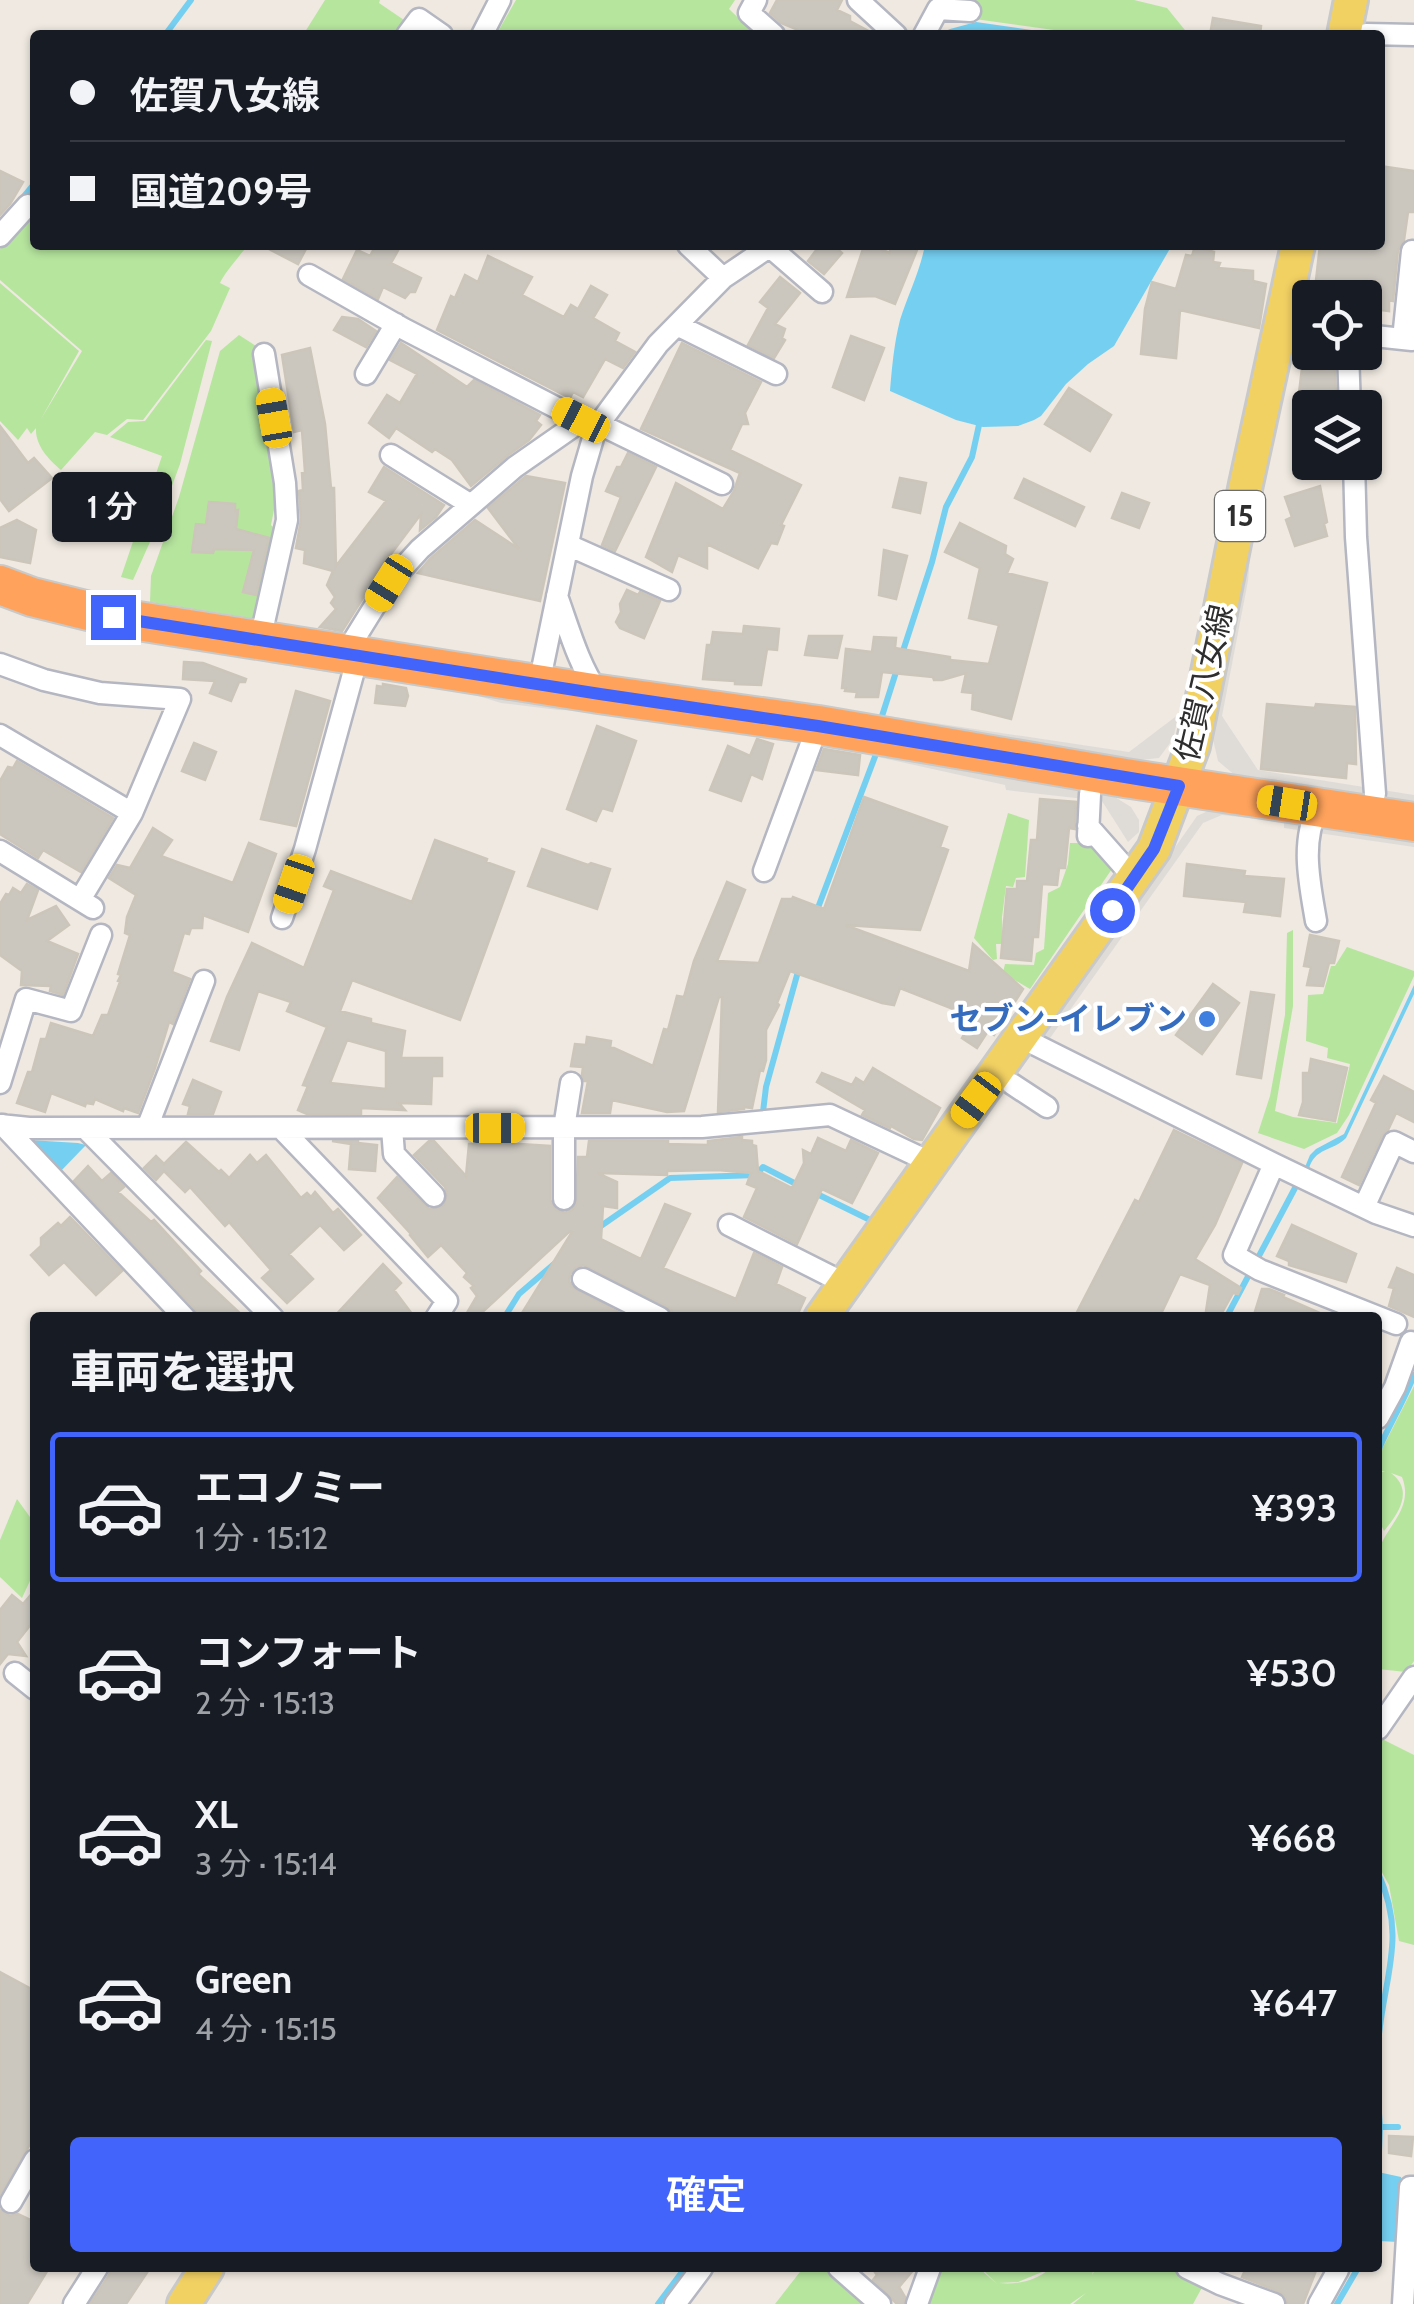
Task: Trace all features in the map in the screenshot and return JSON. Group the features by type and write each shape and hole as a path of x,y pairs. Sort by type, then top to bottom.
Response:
{"highway":[{"path":"0,585 113,617 1414,822"}],"main road":[{"path":"1345,30 1352,0"},
{"name":"佐賀八女線","path":"1297,280 1298,250"},
{"name":"佐賀八女線","path":"827,1312 1154,849 1193,746 1292,340"},
{"path":"184,2304 204,2272"}],"street":[{"path":"485,30 500,0"},
{"path":"756,0 749,13 768,30"},
{"path":"858,0 891,30"},
{"path":"927,30 938,9 970,11"},
{"path":"411,30 419,19 435,30"},
{"path":"1385,34 1414,35"},
{"path":"2,230 28,205"},
{"path":"693,250 724,278"},
{"path":"282,918 305,850 351,655 389,583 420,549 515,467 592,424 677,325 724,278 765,250"},
{"path":"775,250 822,292"},
{"path":"1382,337 1409,340 1412,250"},
{"path":"309,275 592,424 722,484"},
{"path":"366,374 396,324"},
{"path":"677,325 776,374"},
{"path":"260,640 287,520 285,483 264,354"},
{"path":"538,684 592,424"},
{"path":"391,455 471,505"},
{"path":"1354,480 1375,794"},
{"path":"568,544 669,590"},
{"path":"557,595 576,651 600,694"},
{"path":"0,664 44,680 100,693 180,699 132,812 87,903 2,856"},
{"path":"764,871 818,726"},
{"path":"0,736 132,812"},
{"path":"1090,794 1088,832 1134,878"},
{"path":"1316,921 1307,871 1318,808"},
{"path":"0,1083 26,1000 71,1011 101,935"},
{"path":"148,1128 204,982"},
{"path":"1022,1038 1274,1164 1414,1226"},
{"path":"564,1199 564,1128 571,1083"},
{"path":"1012,1084 1047,1107"},
{"path":"1,1125 702,1127 830,1116 930,1162"},
{"path":"1,1125 178,1312"},
{"path":"85,1128 267,1312"},
{"path":"281,1128 447,1301 440,1312"},
{"path":"392,1128 394,1154 434,1196"},
{"path":"1364,1207 1394,1142 1414,1152"},
{"path":"1274,1164 1234,1255 1260,1270 1366,1312"},
{"path":"729,1225 844,1284"},
{"path":"583,1279 648,1312"},
{"path":"1382,1318 1396,1324"},
{"path":"1382,1410 1414,1342"},
{"path":"15,1673 30,1685"},
{"path":"1382,1723 1414,1676"},
{"path":"11,2202 30,2169"},
{"path":"1403,2304 1410,2187 1414,2187"},
{"path":"74,2304 94,2272"},
{"path":"675,2304 699,2272"},
{"path":"844,2272 880,2304"},
{"path":"917,2304 929,2272"},
{"path":"1195,2272 1274,2304"},
{"path":"1319,2304 1337,2272"}],"green space":[{"path":"325,0 380,0 419,30 306,30"},
{"path":"516,0 735,0 729,9 751,30 499,30"},
{"path":"947,0 1134,0 1167,8 1185,30 1054,30 975,19"},
{"path":"30,214 30,250 244,250 220,283 230,288 211,331 143,420 127,419 107,435 95,432 61,470 43,451 36,428 31,434 27,428 18,440 0,421 0,283 79,351 41,419 82,351 0,280 0,249"},
{"path":"239,335 256,346 278,490 271,525 277,531 256,619 150,602 151,576 179,497 220,351"},
{"path":"206,340 212,341 180,464 133,580 121,577 162,456 110,437 128,422 145,421"},
{"path":"1008,813 1029,820 1025,877 1016,878 1013,887 1006,886 1003,944 996,944 997,959 993,960 974,938"},
{"path":"1070,843 1096,843 1116,863 1030,989 1003,973 1005,964 1034,965 1036,953 1044,949 1048,893 1060,887"},
{"path":"1293,930 1293,1006 1275,1111 1337,1123 1350,1064 1327,1058 1328,1048 1306,1041 1308,995 1323,994 1331,966 1335,966 1347,947 1414,971 1349,1115 1337,1133 1304,1149 1258,1133 1270,1096 1285,1015 1287,933"},
{"path":"1414,1386 1414,1661 1406,1672 1382,1669 1382,1541 1402,1507 1405,1488 1402,1477 1391,1473 1403,1494 1395,1517 1384,1531 1382,1449"},
{"path":"17,1499 30,1517 30,1581 22,1598 0,1577 0,1540"},
{"path":"1382,1739 1414,1755 1414,1945 1399,1941 1389,1885 1382,1872"},
{"path":"800,2272 831,2272 870,2304 775,2304"},
{"path":"936,2272 984,2272 997,2284 985,2272 1042,2272 1018,2282 999,2283 1019,2283 1045,2272 1181,2272 1205,2282 1193,2304 1073,2304 1086,2293 1070,2304 924,2304"}],"shaded area":[{"path":"1252,534 1248,581 1222,716 1258,770 1414,795 1414,805 1237,777 1218,761 1212,735"},
{"path":"131,638 880,747 1015,779 1110,794 1131,807 1139,820 1139,832 1128,842 1102,801 1006,790 1005,785 878,757 878,751 599,711 501,703 472,694"},
{"path":"596,677 1129,752 1179,714 1173,739 1159,758 1131,761"},
{"path":"1212,809 1414,836 1414,847 1284,828 1284,822 1222,815 1203,823 1048,1041 1045,1033 1197,816"}],"water":[{"path":"976,22 1031,30 948,30"},
{"path":"924,250 1169,250 1114,346 1066,384 1041,416 1018,426 983,427 956,420 890,391 900,320"},
{"path":"1414,985 1414,994 1346,1138 1319,1153 1309,1169 1305,1167 1316,1149 1344,1134"},
{"path":"29,1140 78,1143 86,1145 58,1174"},
{"path":"1382,2173 1401,2177 1399,2242 1382,2241"}],"building":[{"path":"777,0 842,0 837,10 867,30 796,30 770,13"},
{"path":"1213,18 1261,26 1261,30 1211,30"},
{"path":"1385,167 1414,171 1414,212 1408,212 1404,240 1398,250 1389,311 1382,310 1382,280 1316,280 1319,250 1385,250"},
{"path":"0,171 23,182 0,215"},
{"path":"271,250 305,250 298,264"},
{"path":"357,250 370,256 373,250 398,250 391,263 421,278 415,292 405,298 383,287 378,299 343,279"},
{"path":"816,250 842,253 824,274 808,261"},
{"path":"863,250 917,250 895,304 875,296 847,297"},
{"path":"1194,250 1214,252 1213,262 1220,263 1218,268 1253,271 1253,281 1266,284 1259,328 1180,310 1176,358 1141,354 1152,282 1176,289 1186,255 1192,256"},
{"path":"488,256 532,277 522,295 564,317 571,305 578,309 591,286 607,295 593,318 619,333 615,341 635,352 623,368 605,359 583,397 573,392 570,398 437,330 465,275 478,282"},
{"path":"780,277 800,293 775,324 785,329 785,340 774,358 748,345 768,308 760,302"},
{"path":"342,317 358,319 376,331 366,347 334,330"},
{"path":"851,336 884,348 864,400 833,387"},
{"path":"401,343 467,387 474,380 540,415 536,421 541,425 529,440 471,486 452,460 435,449 432,452 396,428 389,438 369,423 387,395 400,403 417,374 390,360"},
{"path":"682,343 761,382 745,413 748,424 742,424 730,450 801,485 781,525 784,526 777,544 771,543 758,568 707,544 707,568 678,555 672,572 646,557 676,483 723,509 740,473 641,429"},
{"path":"310,348 334,488 336,566 386,501 369,492 384,467 444,505 420,530 421,514 370,582 342,631 320,627 336,609 331,603 335,597 327,585 333,571 304,563 305,550 296,548 301,520 299,491 303,490 305,472 302,430 294,432 282,355"},
{"path":"1302,370 1335,370 1336,390 1299,390"},
{"path":"1069,388 1111,415 1090,451 1045,424"},
{"path":"0,426 28,463 34,458 52,478 9,511 0,499"},
{"path":"628,453 656,467 615,551 602,545 621,497 606,491"},
{"path":"526,476 565,483 540,601 418,573 475,520 519,549 488,508"},
{"path":"900,478 926,483 920,513 893,507"},
{"path":"1024,479 1084,507 1075,526 1015,498"},
{"path":"1320,486 1327,536 1295,546 1286,520 1292,517 1285,497"},
{"path":"1122,493 1149,503 1139,528 1112,518"},
{"path":"209,502 235,504 236,529 269,538 256,595 243,592 254,550 192,552 196,524 206,525"},
{"path":"17,520 36,530 30,563 0,557 0,528"},
{"path":"960,523 1006,546 1005,554 1013,559 1007,573 1047,583 1011,719 972,709 973,693 962,692 966,673 934,680 882,672 878,697 856,697 857,692 845,691 842,688 846,649 872,652 874,637 896,638 895,648 989,664 999,625 969,618 980,568 945,552"},
{"path":"884,550 907,556 896,599 879,595"},
{"path":"627,590 660,601 644,638 620,628 616,622"},
{"path":"744,626 779,629 777,650 767,649 761,685 703,679 707,645 711,645 713,632 743,634"},
{"path":"809,636 842,636 837,658 805,655"},
{"path":"184,662 203,663 246,679 239,682 231,701 210,693 215,681 183,679"},
{"path":"377,686 406,688 405,706 375,703"},
{"path":"296,691 330,701 296,826 261,819"},
{"path":"1267,704 1355,707 1356,764 1347,763 1346,778 1261,769"},
{"path":"597,726 636,741 612,811 602,808 596,821 567,809"},
{"path":"757,739 773,744 762,779 751,774 741,801 710,790 728,746 750,756"},
{"path":"194,743 216,752 205,780 182,771"},
{"path":"824,749 860,755 858,775 816,770"},
{"path":"17,761 113,818 81,872 43,850 38,858 0,834 0,781"},
{"path":"864,797 947,827 940,847 948,850 920,930 845,925 969,971 973,944 1023,989 994,1035 988,1031 977,1048 962,1038 967,1029 959,1024 966,1014 900,988 894,1005 790,971 766,1030 766,1060 752,1108 718,1112 719,997 684,1111 667,1112 612,1100 610,1113 582,1113 588,1081 584,1081 583,1067 571,1066 575,1044 586,1045 587,1037 611,1041 610,1048 653,1066 677,996 684,997 694,961 727,882 745,890 717,961 759,963 782,899 793,897 824,909"},
{"path":"1040,799 1076,802 1075,829 1069,828 1065,868 1059,868 1057,885 1042,884 1038,937 1033,937 1031,961 1001,958 1007,889 1017,889 1017,881 1027,881 1031,840 1037,840"},
{"path":"153,828 172,840 161,856 233,883 249,843 276,854 248,932 203,915 202,928 184,933 172,972 190,979 173,1024 169,1022 138,1113 95,1099 85,1106 51,1093 45,1112 17,1103 51,1023 93,1036 102,1015 108,1015 120,982 118,974 130,935 125,933 127,917 136,895 109,878 117,865 130,868"},
{"path":"435,840 514,872 460,1020 352,980 340,1011 405,1031 401,1058 442,1058 442,1076 432,1076 431,1104 399,1103 405,1110 361,1108 361,1114 307,1114 298,1110 308,1086 303,1085 327,1027 287,1011 291,1002 258,991 239,1050 211,1041 252,943 304,968 334,890 324,886 331,871 412,902","holes":["347,1040 386,1051 386,1089 330,1083"]},
{"path":"542,849 610,869 597,909 528,886"},
{"path":"1187,864 1245,871 1244,876 1284,879 1280,916 1244,912 1246,902 1184,896"},
{"path":"27,884 38,890 27,920 56,906 69,925 47,941 78,954 63,995 50,991 51,986 21,985 22,971 0,955 0,904 13,888 21,893"},
{"path":"1310,935 1339,941 1323,986 1307,985 1311,967 1304,966"},
{"name":"セブン-イレブン","path":"1213,984 1239,1003 1202,1054 1176,1035"},
{"path":"1251,992 1274,995 1261,1078 1237,1074"},
{"path":"1311,1059 1347,1068 1335,1121 1299,1115 1303,1073 1309,1073"},
{"path":"873,1068 940,1108 922,1140 862,1115 865,1110 817,1082 822,1073 852,1085 856,1078 864,1083"},
{"path":"1384,1076 1414,1092 1414,1122 1396,1113 1359,1185 1342,1177"},
{"path":"193,1080 221,1092 213,1114 188,1114 190,1106 183,1104"},
{"path":"1174,1130 1242,1163 1215,1225 1195,1259 1241,1288 1238,1294 1233,1293 1222,1312 1206,1312 1210,1285 1180,1274 1162,1312 1077,1312 1135,1200 1139,1202"},
{"path":"742,1137 752,1141 758,1171 792,1188 804,1163 803,1150 811,1154 818,1138 846,1151 851,1140 878,1153 852,1203 822,1189 797,1244 744,1217 757,1188 747,1184 751,1173 597,1173 617,1182 617,1208 603,1206 601,1239 641,1259 665,1204 690,1214 663,1268 736,1299 754,1253 782,1267 776,1284 805,1298 799,1312 672,1312 583,1265 570,1274 572,1287 618,1312 523,1312 570,1231 482,1312 468,1312 477,1296 471,1288 474,1286 464,1277 467,1273 441,1245 428,1257 378,1198 397,1177 429,1209 444,1205 445,1187 414,1155 429,1141 434,1141 466,1176 469,1144 476,1141 550,1146 550,1200 556,1210 565,1213 576,1205 578,1157 587,1157 589,1141 708,1145 708,1141"},
{"path":"332,1141 377,1145 375,1171 349,1169 351,1144"},
{"path":"186,1142 229,1178 250,1155 257,1163 266,1155 301,1198 307,1193 311,1197 315,1192 333,1213 338,1209 361,1235 344,1250 320,1225 289,1254 313,1279 287,1303 262,1278 271,1270 229,1222 225,1226 190,1187 185,1192 164,1171 156,1180 144,1168 156,1156 164,1164"},
{"path":"88,1166 102,1181 111,1173 124,1187 118,1192 151,1222 154,1220 201,1271 198,1274 239,1312 196,1312 74,1181"},
{"path":"70,1217 122,1271 96,1295 64,1262 49,1275 31,1255 41,1246 41,1238"},
{"path":"1292,1225 1356,1254 1346,1282 1289,1265 1289,1261 1277,1256"},
{"path":"383,1264 401,1283 394,1290 410,1312 339,1312"},
{"path":"1397,1268 1414,1275 1414,1317 1389,1306 1394,1288 1389,1287"},
{"path":"1262,1289 1269,1289 1317,1312 1255,1312"},
{"path":"12,1595 23,1604 30,1596 30,1625 17,1642 26,1656 8,1654 0,1664 0,1610"},
{"path":"0,1972 30,1988 30,2144 0,2194"},
{"path":"1389,2136 1413,2137 1411,2156 1389,2153"},
{"path":"0,2210 30,2220 30,2272 47,2272 27,2304 0,2304"},
{"path":"147,2272 126,2304 90,2304 109,2275"},
{"path":"875,2272 912,2272 899,2287 904,2304 897,2304 873,2280"},
{"path":"1244,2272 1315,2272 1303,2304 1287,2304 1280,2292 1242,2277"}],"waterway":[{"path":"169,30 191,0"},
{"path":"21,200 30,189"},
{"path":"901,657 946,507 972,457 979,425"},
{"path":"882,716 897,669"},
{"path":"816,913 876,754"},
{"path":"763,1112 766,1087 799,968"},
{"path":"598,1228 670,1178 756,1175 763,1167 802,1187"},
{"path":"1229,1312 1295,1188"},
{"path":"813,1192 870,1220"},
{"path":"508,1312 519,1294 554,1264"},
{"path":"1382,1443 1414,1375"},
{"path":"1382,1883 1393,1938 1382,2014"},
{"path":"1382,2127 1398,2127"},
{"path":"658,2304 682,2272"},
{"path":"1337,2304 1356,2272"}],"place":[{"name":"セブン-イレブン","path":"1207,1019"}],"route":[{"path":"113,617 1179,786 1154,849 1112,910"}]}
